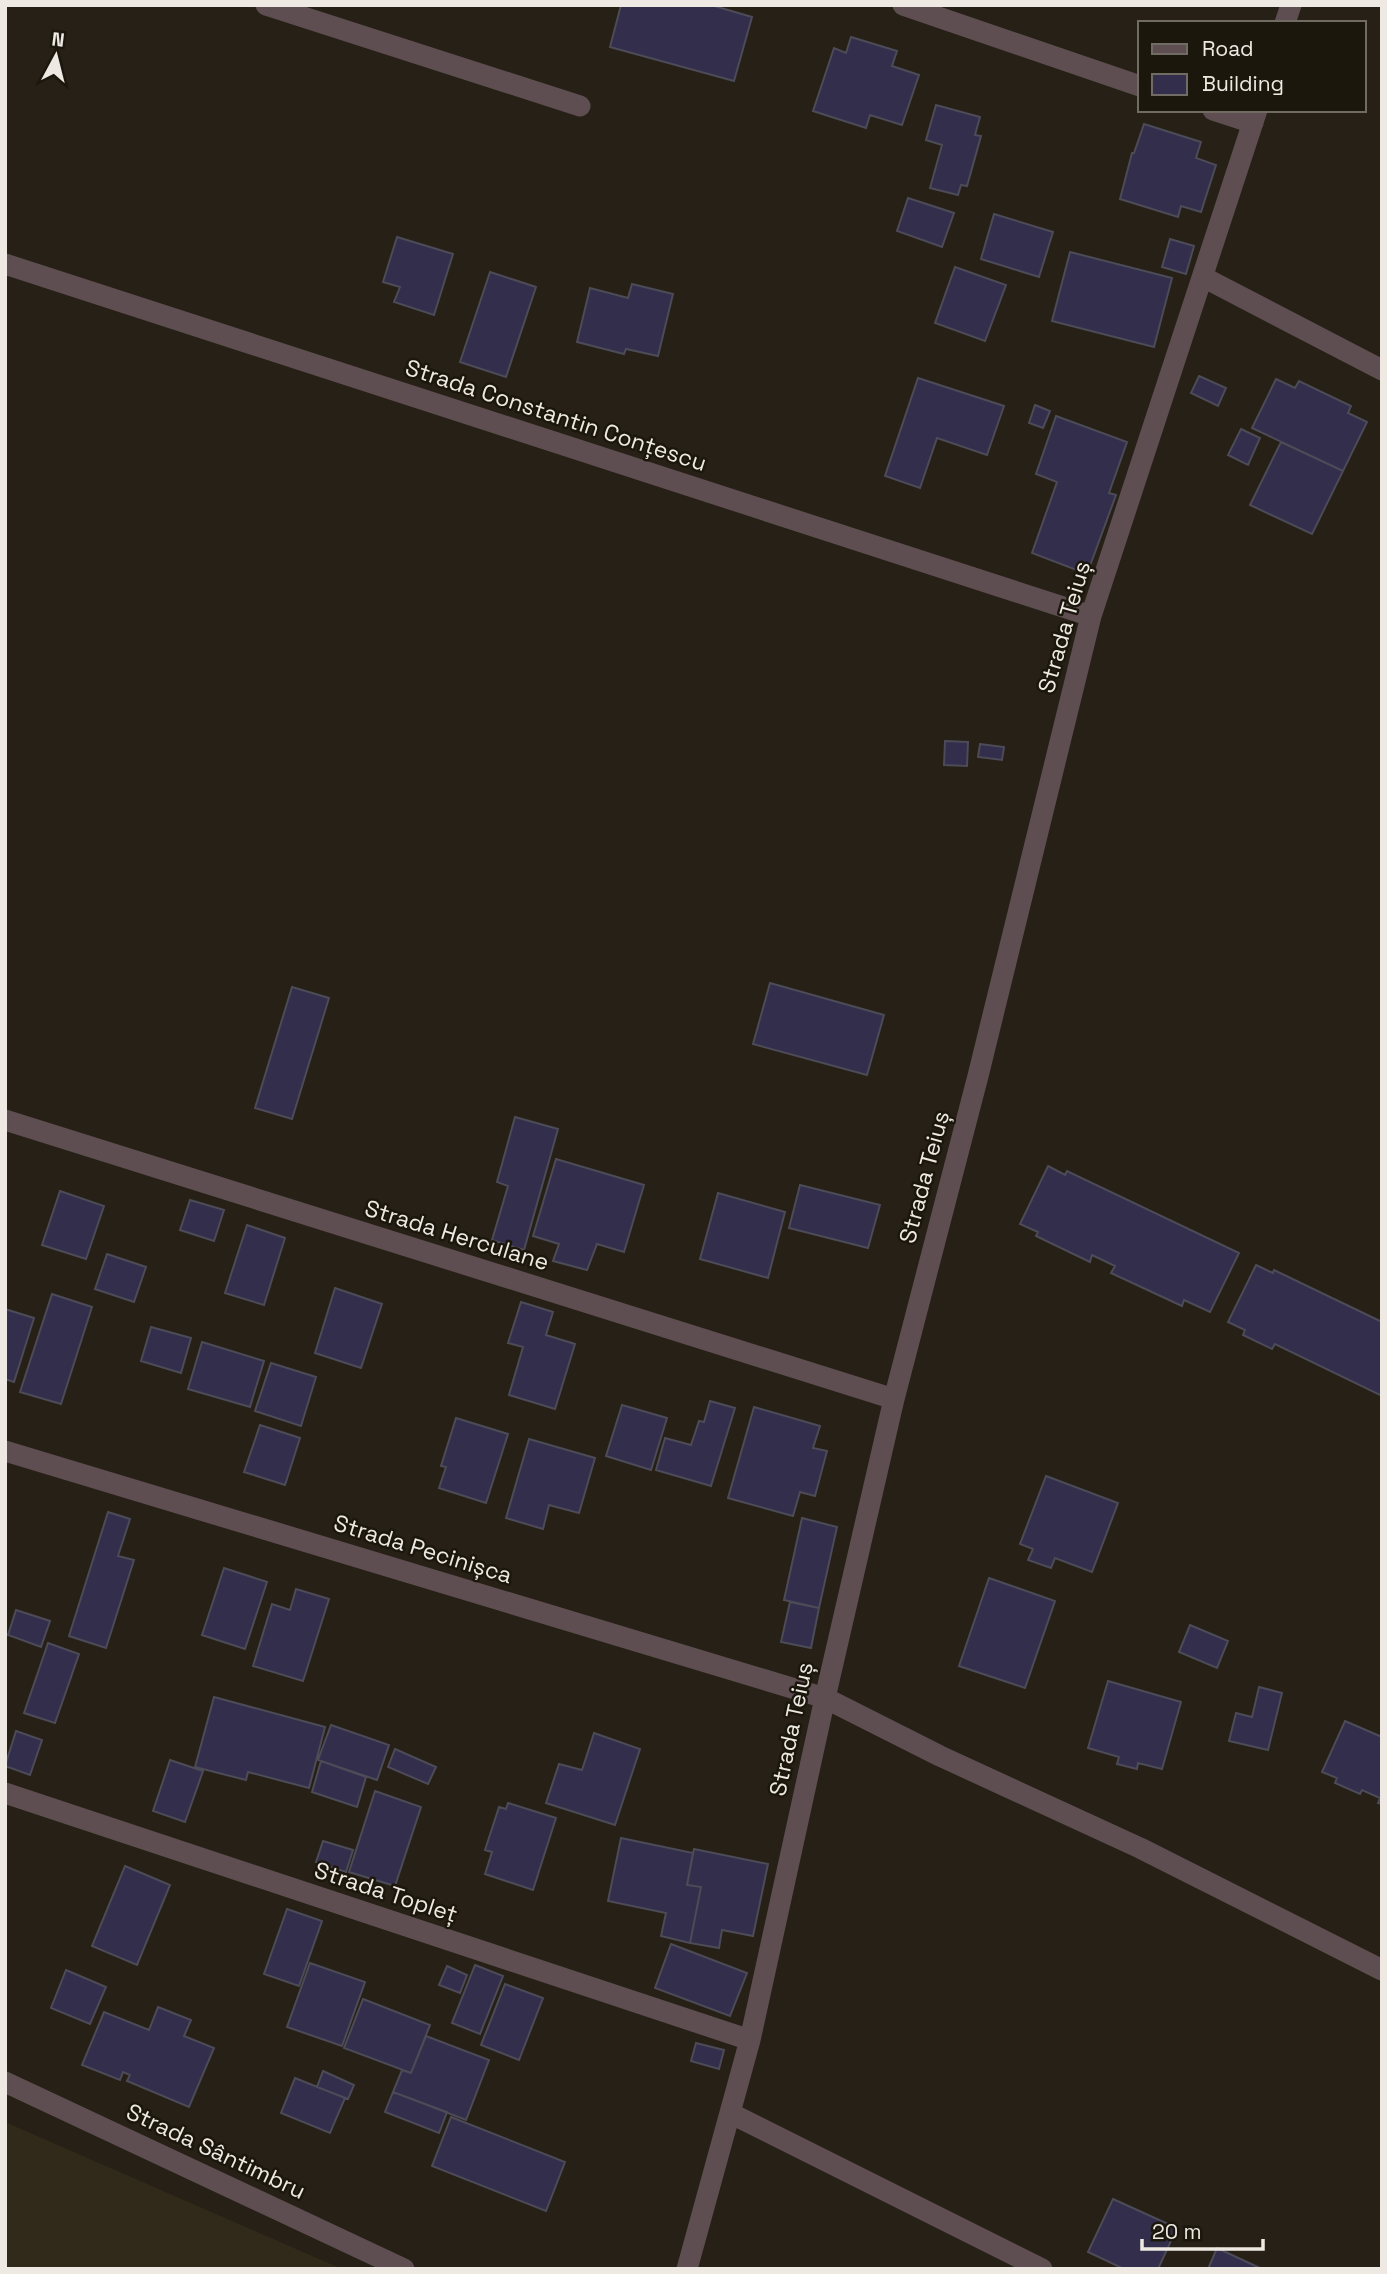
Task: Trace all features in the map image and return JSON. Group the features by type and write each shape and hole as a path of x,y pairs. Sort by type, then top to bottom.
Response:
{"street":[{"path":"266,5 580,106"},
{"path":"903,5 1138,85"},
{"path":"1225,112 1255,117"},
{"name":"Strada Teiuș","path":"687,2269 732,2114 894,1399 978,1076 1091,617 1255,117"},
{"name":"Strada Constantin Conțescu","path":"5,264 1091,617"},
{"path":"1203,277 1382,370"},
{"name":"Strada Herculane","path":"5,1120 894,1399"},
{"name":"Strada Pecinișca","path":"5,1451 825,1698 940,1756 1140,1848 1382,1970"},
{"name":"Strada Topleț","path":"5,1793 750,2040"},
{"name":"Strada Sântimbru","path":"5,2082 404,2269"},
{"path":"732,2114 1042,2269"}],"shaded area":[{"path":"5,2122 342,2269 5,2269"}],"building":[{"path":"621,5 711,5 752,17 734,81 610,47"},
{"path":"851,37 897,51 892,66 919,75 902,125 870,115 866,128 813,111 834,48 846,53"},
{"path":"936,105 980,117 975,135 981,136 967,186 961,185 958,195 930,188 942,145 926,140"},
{"path":"1144,124 1201,142 1196,158 1216,165 1201,212 1181,206 1178,217 1120,199 1132,153"},
{"path":"908,198 954,213 942,247 897,231"},
{"path":"994,214 1053,232 1039,277 981,259"},
{"path":"397,237 453,254 434,315 394,302 400,287 383,282"},
{"path":"1170,239 1194,246 1186,274 1162,267"},
{"path":"1070,252 1172,278 1154,347 1052,321"},
{"path":"955,267 1006,285 985,341 935,323"},
{"path":"490,272 536,287 506,377 460,362"},
{"path":"632,284 673,294 658,356 626,349 624,354 577,342 590,288 628,298"},
{"path":"1199,376 1226,388 1218,406 1191,393"},
{"path":"918,378 1004,406 987,455 937,438 920,488 885,476"},
{"path":"1276,379 1295,388 1299,381 1351,406 1348,413 1367,422 1343,471 1252,428"},
{"path":"1035,405 1050,411 1043,428 1029,423"},
{"path":"1056,416 1127,442 1109,493 1116,495 1087,574 1032,553 1057,482 1036,474"},
{"path":"1241,429 1260,438 1248,465 1228,455"},
{"path":"1281,442 1343,471 1312,534 1250,505"},
{"path":"945,741 968,742 967,766 944,765"},
{"path":"980,744 1004,747 1002,760 978,757"},
{"path":"770,983 884,1015 867,1075 753,1044"},
{"path":"292,987 329,998 292,1119 255,1108"},
{"path":"515,1117 558,1129 524,1250 492,1240 508,1186 497,1182"},
{"path":"556,1159 644,1185 624,1252 597,1244 587,1270 553,1261 559,1244 533,1236"},
{"path":"1048,1166 1065,1175 1067,1171 1239,1253 1210,1312 1184,1300 1182,1306 1111,1273 1115,1266 1092,1255 1090,1262 1036,1236 1038,1232 1020,1224"},
{"path":"800,1185 880,1205 868,1248 789,1228"},
{"path":"60,1191 104,1206 86,1259 42,1245"},
{"path":"718,1193 785,1212 768,1278 700,1259"},
{"path":"190,1200 224,1210 214,1241 180,1230"},
{"path":"247,1225 285,1238 264,1305 225,1293"},
{"path":"107,1254 146,1267 134,1302 95,1289"},
{"path":"1256,1265 1273,1273 1274,1270 1382,1322 1382,1396 1275,1344 1272,1349 1243,1335 1245,1330 1228,1322"},
{"path":"335,1288 382,1304 361,1368 315,1353"},
{"path":"52,1294 92,1307 61,1404 20,1392"},
{"path":"521,1302 553,1312 546,1335 575,1344 555,1409 509,1395 523,1347 508,1343"},
{"path":"5,1309 34,1318 14,1382 5,1379"},
{"path":"151,1327 191,1338 181,1373 141,1361"},
{"path":"202,1342 264,1361 250,1407 188,1389"},
{"path":"271,1363 316,1377 301,1426 255,1411"},
{"path":"710,1401 735,1408 711,1486 656,1470 665,1438 691,1445 699,1421 704,1422"},
{"path":"622,1405 667,1418 651,1470 606,1456"},
{"path":"754,1407 820,1426 813,1448 827,1451 815,1496 800,1492 793,1516 728,1498"},
{"path":"456,1418 508,1434 486,1503 439,1488 446,1467 441,1466"},
{"path":"260,1425 300,1438 285,1485 244,1472"},
{"path":"529,1439 595,1458 579,1513 549,1505 543,1529 506,1518"},
{"path":"1046,1476 1118,1503 1092,1572 1055,1558 1051,1568 1028,1560 1033,1549 1020,1544"},
{"path":"108,1512 130,1519 118,1556 134,1560 106,1648 69,1636"},
{"path":"802,1518 837,1527 819,1608 784,1600"},
{"path":"224,1568 267,1582 245,1649 202,1635"},
{"path":"989,1578 1055,1601 1025,1688 959,1666"},
{"path":"296,1589 329,1599 303,1681 253,1666 272,1604 290,1610"},
{"path":"790,1602 819,1608 811,1648 781,1642"},
{"path":"16,1610 50,1621 41,1647 8,1635"},
{"path":"1190,1625 1228,1641 1217,1668 1179,1652"},
{"path":"48,1643 79,1654 55,1723 24,1713"},
{"path":"1108,1681 1181,1702 1162,1769 1138,1763 1137,1769 1117,1764 1119,1757 1088,1748"},
{"path":"1259,1687 1282,1693 1268,1750 1229,1741 1236,1713 1252,1717"},
{"path":"214,1697 325,1727 309,1788 248,1772 246,1780 195,1767"},
{"path":"1345,1721 1382,1737 1382,1804 1378,1803 1380,1798 1362,1790 1360,1794 1335,1783 1337,1778 1322,1772"},
{"path":"331,1725 389,1745 377,1780 318,1760"},
{"path":"16,1731 42,1740 30,1775 5,1766"},
{"path":"594,1733 640,1749 615,1825 546,1803 559,1764 582,1770"},
{"path":"395,1749 436,1767 428,1784 388,1767"},
{"path":"170,1760 203,1771 185,1822 153,1811"},
{"path":"321,1761 366,1777 357,1807 312,1792"},
{"path":"375,1791 421,1807 395,1886 349,1872"},
{"path":"508,1803 556,1818 533,1890 485,1874 492,1852 485,1850 499,1807 506,1809"},
{"path":"621,1838 693,1853 687,1885 701,1887 690,1943 661,1936 666,1913 608,1901"},
{"path":"323,1841 353,1850 346,1872 316,1862"},
{"path":"694,1849 768,1864 753,1936 722,1930 719,1948 690,1943 701,1887 687,1885"},
{"path":"125,1866 170,1885 137,1965 92,1946"},
{"path":"287,1909 322,1921 299,1986 264,1974"},
{"path":"671,1944 747,1973 730,2016 655,1988"},
{"path":"310,1963 365,1982 342,2046 287,2027"},
{"path":"475,1965 503,1976 480,2034 452,2023"},
{"path":"447,1966 467,1975 460,1993 439,1985"},
{"path":"66,1970 106,1987 90,2024 51,2008"},
{"path":"505,1984 543,1998 519,2060 481,2045"},
{"path":"363,1999 430,2025 411,2073 344,2048"},
{"path":"158,2007 191,2020 184,2036 214,2048 189,2107 127,2081 130,2075 123,2072 120,2080 82,2065 104,2012 149,2030"},
{"path":"426,2036 489,2060 466,2120 393,2092 402,2070 411,2073"},
{"path":"696,2043 724,2050 719,2069 691,2061"},
{"path":"323,2071 354,2085 348,2099 317,2087"},
{"path":"295,2078 345,2098 330,2133 281,2113"},
{"path":"393,2092 447,2112 439,2133 385,2112"},
{"path":"451,2117 565,2162 546,2211 432,2166"},
{"path":"1113,2199 1177,2228 1158,2269 1124,2269 1088,2252"},
{"path":"1217,2248 1262,2269 1208,2269"}]}
